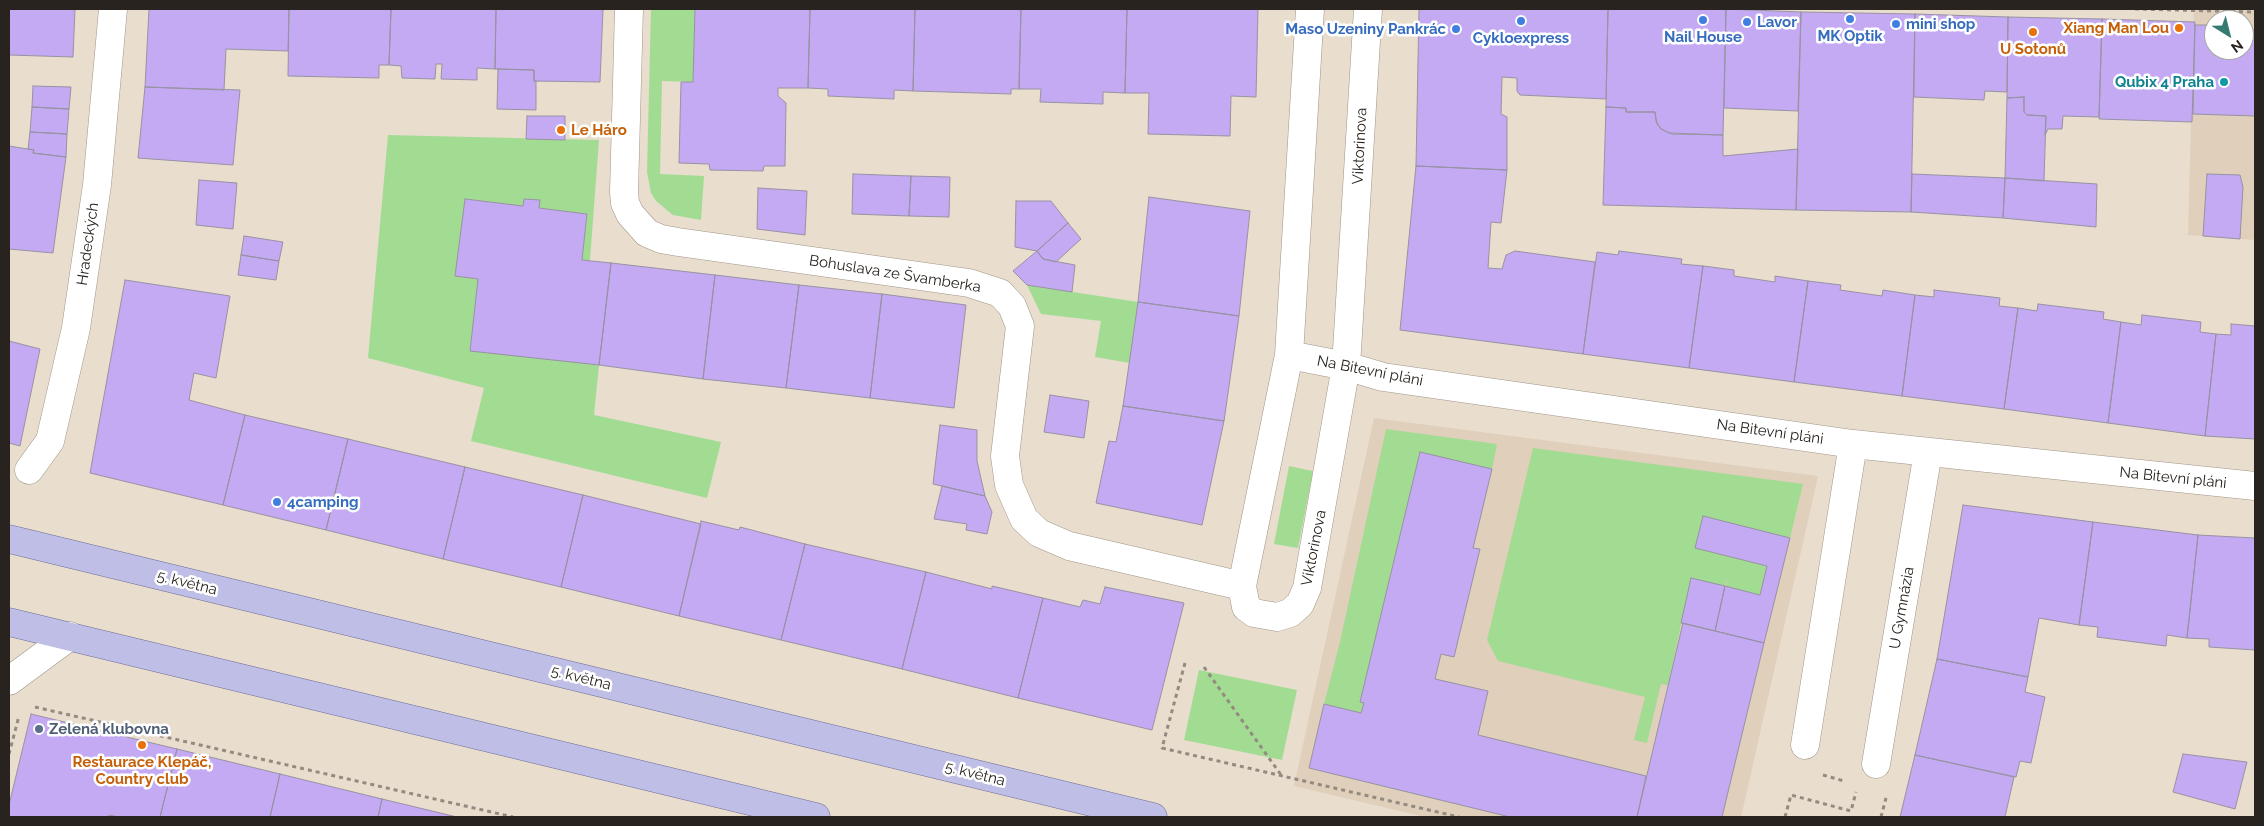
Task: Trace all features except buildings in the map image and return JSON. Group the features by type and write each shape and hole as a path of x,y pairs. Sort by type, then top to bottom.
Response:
{"main road":[{"name":"5. května","path":"9,539 1153,817"},
{"path":"9,622 816,817"}],"street":[{"name":"Hradeckých","path":"28,470 50,441 76,328 97,185 113,9"},
{"name":"Bohuslava ze Švamberka","path":"629,9 624,192 625,203 630,214 647,233 661,239 678,242 969,283 1000,293 1012,306 1020,326 1005,456 1010,485 1024,519 1039,533 1069,546 1242,586"},
{"name":"Viktorinova","path":"1310,9 1289,356 1242,586 1246,607 1254,613 1277,617 1290,613 1300,604 1307,588 1346,366 1368,9"},
{"name":"Na Bitevní pláni","path":"1289,356 1346,366 1383,377 1853,444 2255,486"},
{"path":"1805,744 1853,444"},
{"name":"U Gymnázia","path":"1876,764 1928,452"},
{"path":"9,681 70,636"}],"path":[{"path":"2135,9 2255,12"},
{"path":"1185,663 1162,748 1458,817"},
{"path":"1204,667 1282,776"},
{"path":"30,706 512,817"},
{"path":"9,754 18,716 24,711"},
{"path":"1805,744 1800,769 1850,783"},
{"path":"1785,817 1791,795 1850,811 1858,785"}],"shaded area":[{"path":"2194,9 2255,9 2255,240 2188,235"},
{"path":"1374,418 1818,476 1741,817 1425,817 1294,786"}],"green space":[{"path":"651,9 695,10 693,82 662,81 660,174 704,176 701,220 673,215 656,201 651,193 647,172"},
{"path":"388,135 599,140 590,260 582,260 587,214 539,208 539,200 525,199 523,206 465,199 455,276 478,279 470,350 599,365 594,415 721,442 707,498 471,441 484,388 368,358"},
{"path":"1027,285 1138,302 1130,363 1095,357 1101,321 1041,314"},
{"path":"1386,429 1497,444 1492,469 1420,452 1360,702 1364,703 1361,713 1324,704 1340,642"},
{"path":"1533,448 1803,484 1790,538 1703,517 1695,548 1767,566 1760,595 1726,587 1727,579 1725,586 1691,578 1668,685 1661,684 1647,743 1634,740 1645,697 1498,661 1487,640"},
{"path":"1289,466 1313,471 1298,548 1274,544"},
{"path":"1199,670 1297,690 1282,760 1184,740"}],"place":[{"name":"MK Optik","path":"1850,19"},
{"name":"Nail House","path":"1703,20"},
{"name":"Cykloexpress","path":"1521,21"},
{"name":"Lavor","path":"1747,22"},
{"name":"mini shop","path":"1896,24"},
{"name":"Xiang Man Lou","path":"2179,28"},
{"name":"Maso Uzeniny Pankrác","path":"1456,29"},
{"name":"U Sotonů","path":"2033,32"},
{"name":"Qubix 4 Praha","path":"2224,82"},
{"name":"Le Háro","path":"561,130"},
{"name":"4camping","path":"277,502"},
{"name":"Zelená klubovna","path":"39,729"},
{"name":"Restaurace Klepáč, Country club","path":"142,745"}]}
